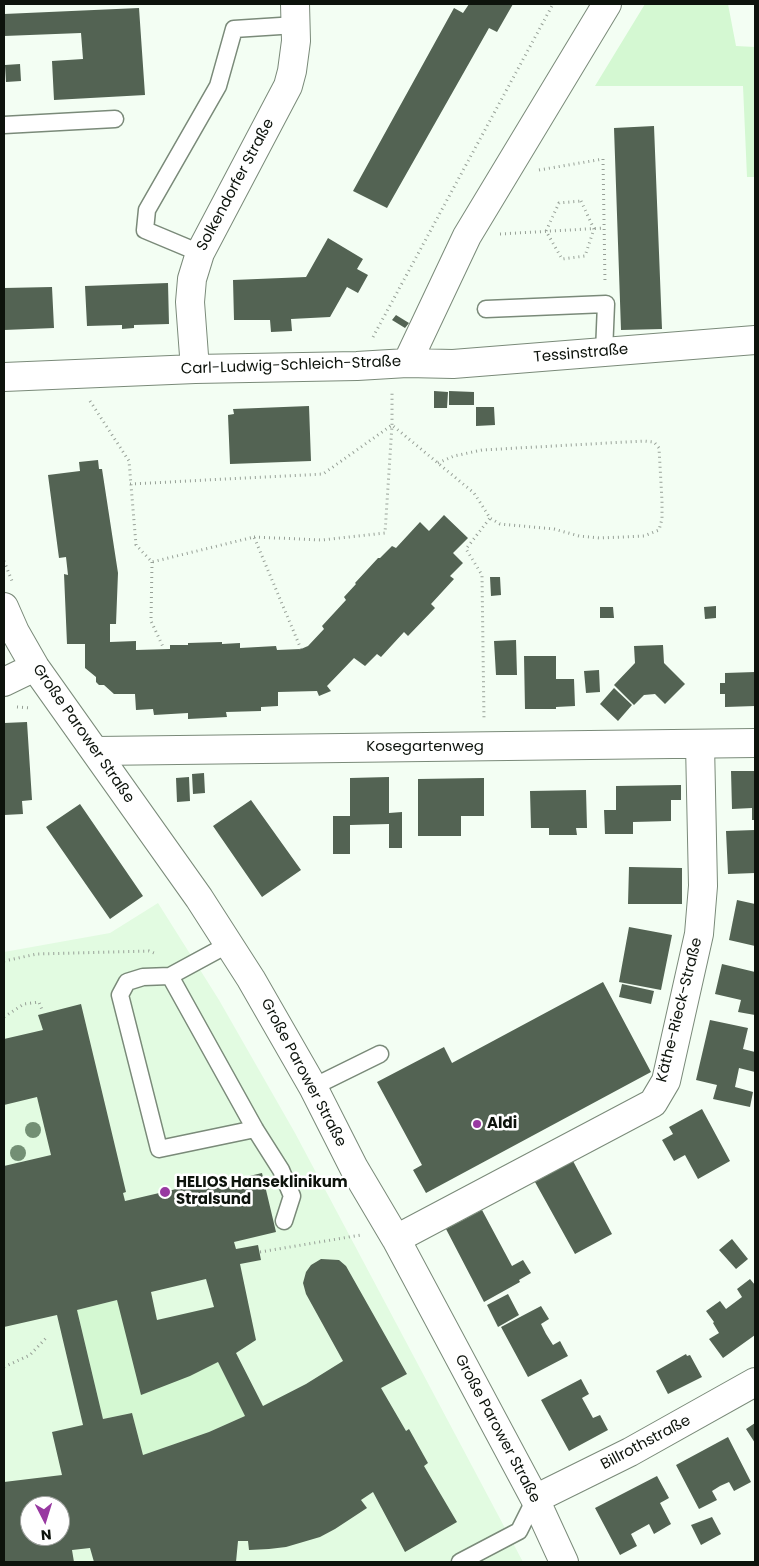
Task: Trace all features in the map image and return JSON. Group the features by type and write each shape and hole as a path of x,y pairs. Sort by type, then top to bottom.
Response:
{"street":[{"name":"Carl-Ludwig-Schleich-Straße","path":"4,377 72,373 399,364 467,236 607,4"},
{"name":"Solkendorfer Straße","path":"195,369 190,302 192,279 200,253 288,86 296,41 296,14"},
{"name":"Tessinstraße","path":"399,364 453,364 755,340"},
{"name":"Große Parower Straße","path":"4,607 15,632 18,676 96,751 229,944 313,1087 354,1168 396,1239 535,1499 564,1562"},
{"name":"Käthe-Rieck-Straße","path":"396,1239 653,1103 666,1081 699,934 703,886 700,744"},
{"name":"Kosegartenweg","path":"96,751 755,744"},
{"name":"Billrothstraße","path":"535,1499 630,1452 755,1382"}],"lane":[{"path":"200,253 145,230 147,210 218,86 234,29 296,14"},
{"path":"4,125 115,119"},
{"path":"486,309 606,304 604,352"},
{"path":"229,944 170,976 143,977 127,982 120,994 159,1149 255,1129"},
{"path":"170,976 255,1129 281,1170 292,1196 284,1221"},
{"path":"313,1087 380,1054"},
{"path":"460,1562 519,1531 535,1499"}],"path":[{"path":"357,366 553,4"},
{"path":"503,177 603,159 606,304"},
{"path":"581,201 594,229 585,256 562,260 546,231 559,204 581,201"},
{"path":"467,236 604,228"},
{"path":"152,562 254,537 322,540 385,533 392,425 399,364"},
{"path":"72,373 129,461 136,545 152,562 151,621 164,649"},
{"path":"392,425 474,493 490,518 500,524 554,529 578,536 644,536 659,530 662,520 660,448 654,442 482,450 454,456 438,462"},
{"path":"130,484 323,474 392,425"},
{"path":"484,746 482,575 466,549 490,518"},
{"path":"254,537 301,649"},
{"path":"18,676 36,708"},
{"path":"4,961 38,954 149,951 156,954"},
{"path":"4,1017 24,1004 40,1002 42,1010"},
{"path":"260,1252 363,1234 358,1227"},
{"path":"4,1367 30,1355 47,1337"}],"shaded area":[{"path":"645,4 728,4 736,46 755,47 755,177 747,177 743,86 595,86"},
{"name":"HELIOS Hanseklinikum Stralsund","path":"158,903 219,1000 295,1133 523,1562 4,1562 4,952 110,933"},
{"path":"117,1300 218,1362 245,1416 209,1432 143,1455 132,1413 103,1419 77,1310"}],"building":[{"path":"469,4 513,4 497,32 489,28 387,208 353,191 454,8 463,13"},
{"path":"139,8 145,95 54,100 52,61 83,59 81,33 4,36 4,14"},
{"path":"20,64 21,81 6,82 5,65"},
{"path":"654,126 662,329 621,330 614,128"},
{"path":"328,238 363,259 357,269 368,275 358,293 347,287 330,317 291,319 292,331 271,332 270,320 234,320 233,280 306,277"},
{"path":"168,283 169,324 134,325 134,328 122,329 122,325 87,326 85,286"},
{"path":"52,287 54,328 4,330 4,288"},
{"path":"396,315 409,323 405,328 392,320"},
{"path":"434,391 448,392 447,408 434,408"},
{"path":"449,391 474,392 474,405 449,405"},
{"path":"309,406 311,461 230,464 228,415 234,414 233,409"},
{"path":"476,407 494,407 495,425 476,426"},
{"path":"98,460 99,469 102,469 118,573 116,624 110,624 110,642 136,641 136,650 170,649 170,645 188,645 188,643 222,642 222,644 240,643 240,648 276,646 277,650 301,649 308,646 324,629 322,626 346,600 344,597 355,583 378,558 392,546 396,548 420,522 429,531 444,515 468,538 453,553 463,563 450,576 454,579 431,604 435,608 408,636 404,632 381,657 377,654 365,666 354,658 327,686 331,691 319,696 317,691 278,692 278,706 261,707 261,711 226,712 227,717 188,719 188,713 154,715 153,709 136,710 135,694 114,694 104,685 99,685 96,682 96,677 85,668 85,644 67,644 64,574 68,575 66,557 59,558 48,475 80,471 79,462"},
{"path":"490,577 500,577 501,595 491,596"},
{"path":"716,606 716,618 705,619 704,607"},
{"path":"600,607 613,607 614,618 600,618"},
{"path":"516,640 517,675 496,675 494,641"},
{"path":"663,645 664,663 685,684 665,704 655,694 644,695 634,705 614,685 635,663 634,646"},
{"path":"524,656 556,656 556,679 574,679 575,706 556,707 556,709 525,709"},
{"path":"599,670 600,692 586,693 584,671"},
{"path":"755,672 755,706 725,707 725,694 720,694 720,683 725,683 725,673"},
{"path":"614,688 632,705 618,721 600,704"},
{"path":"27,722 32,800 22,801 23,814 4,815 4,723"},
{"path":"731,771 755,771 755,820 752,820 752,808 732,809"},
{"path":"204,773 205,793 193,794 192,774"},
{"path":"189,777 190,801 177,802 176,778"},
{"path":"389,777 389,813 402,812 402,848 389,848 389,824 350,825 350,854 333,854 333,816 350,816 350,778"},
{"path":"484,778 484,816 461,816 461,836 418,836 418,779"},
{"path":"681,785 681,800 671,800 671,821 633,822 633,834 605,834 604,810 616,810 616,786"},
{"path":"586,790 587,828 576,828 577,835 549,835 549,828 531,828 530,791"},
{"path":"251,800 301,870 262,897 213,826"},
{"path":"80,804 143,896 110,919 46,827"},
{"path":"755,830 755,873 728,874 726,831"},
{"path":"629,867 682,868 682,904 628,904"},
{"path":"737,900 755,904 755,946 729,940"},
{"path":"629,927 672,935 661,990 619,982"},
{"path":"722,964 755,972 755,1015 738,1012 741,1000 715,994"},
{"name":"Aldi","path":"603,982 651,1072 426,1193 413,1170 422,1165 377,1082 444,1047 452,1063"},
{"path":"622,984 654,991 651,1004 619,997"},
{"path":"81,1004 126,1192 123,1193 125,1201 219,1179 220,1183 262,1173 276,1232 234,1242 236,1249 258,1245 261,1260 240,1264 256,1340 236,1353 263,1406 306,1384 343,1361 306,1294 303,1283 306,1272 311,1265 321,1259 339,1260 346,1266 407,1374 381,1388 406,1431 409,1429 428,1463 424,1466 457,1522 405,1552 373,1492 361,1500 367,1508 320,1537 286,1547 249,1550 248,1541 238,1541 236,1562 94,1562 90,1548 72,1550 74,1562 4,1562 4,1482 62,1475 52,1432 83,1425 57,1315 4,1327 4,1166 51,1155 37,1097 4,1105 4,1039 43,1030 38,1015","holes":["206,1279 214,1307 157,1320 151,1292","117,1300 141,1395 190,1376 218,1362 245,1416 209,1432 143,1455 132,1413 103,1419 77,1310"]},
{"path":"710,1020 748,1028 743,1049 755,1052 755,1072 739,1068 735,1087 753,1092 750,1107 713,1099 717,1085 696,1080"},
{"path":"702,1109 730,1161 698,1179 685,1155 674,1161 662,1140 673,1134 669,1127"},
{"path":"573,1161 612,1234 575,1254 535,1182"},
{"path":"482,1210 512,1266 523,1260 531,1273 519,1280 520,1282 484,1302 446,1229"},
{"path":"732,1239 748,1259 736,1269 719,1250"},
{"path":"750,1279 755,1285 755,1335 723,1358 709,1339 719,1333 706,1311 720,1301 726,1309 742,1297 737,1289"},
{"path":"508,1294 519,1315 498,1327 487,1305"},
{"path":"541,1306 549,1319 541,1324 546,1334 553,1345 560,1341 568,1356 528,1377 501,1327"},
{"path":"686,1354 687,1356 690,1355 702,1377 668,1394 656,1371"},
{"path":"581,1379 589,1394 582,1398 593,1418 600,1415 608,1430 569,1451 541,1400"},
{"path":"755,1423 755,1443 746,1429"},
{"path":"728,1437 751,1482 734,1491 729,1482 720,1486 712,1491 717,1500 699,1509 676,1465"},
{"path":"657,1476 669,1498 660,1503 671,1524 654,1534 649,1524 631,1534 637,1546 620,1555 595,1508"},
{"path":"712,1517 721,1534 701,1545 691,1525"}],"place":[{"name":"Aldi","path":"477,1124"},
{"name":"HELIOS Hanseklinikum Stralsund","path":"165,1192"}]}
